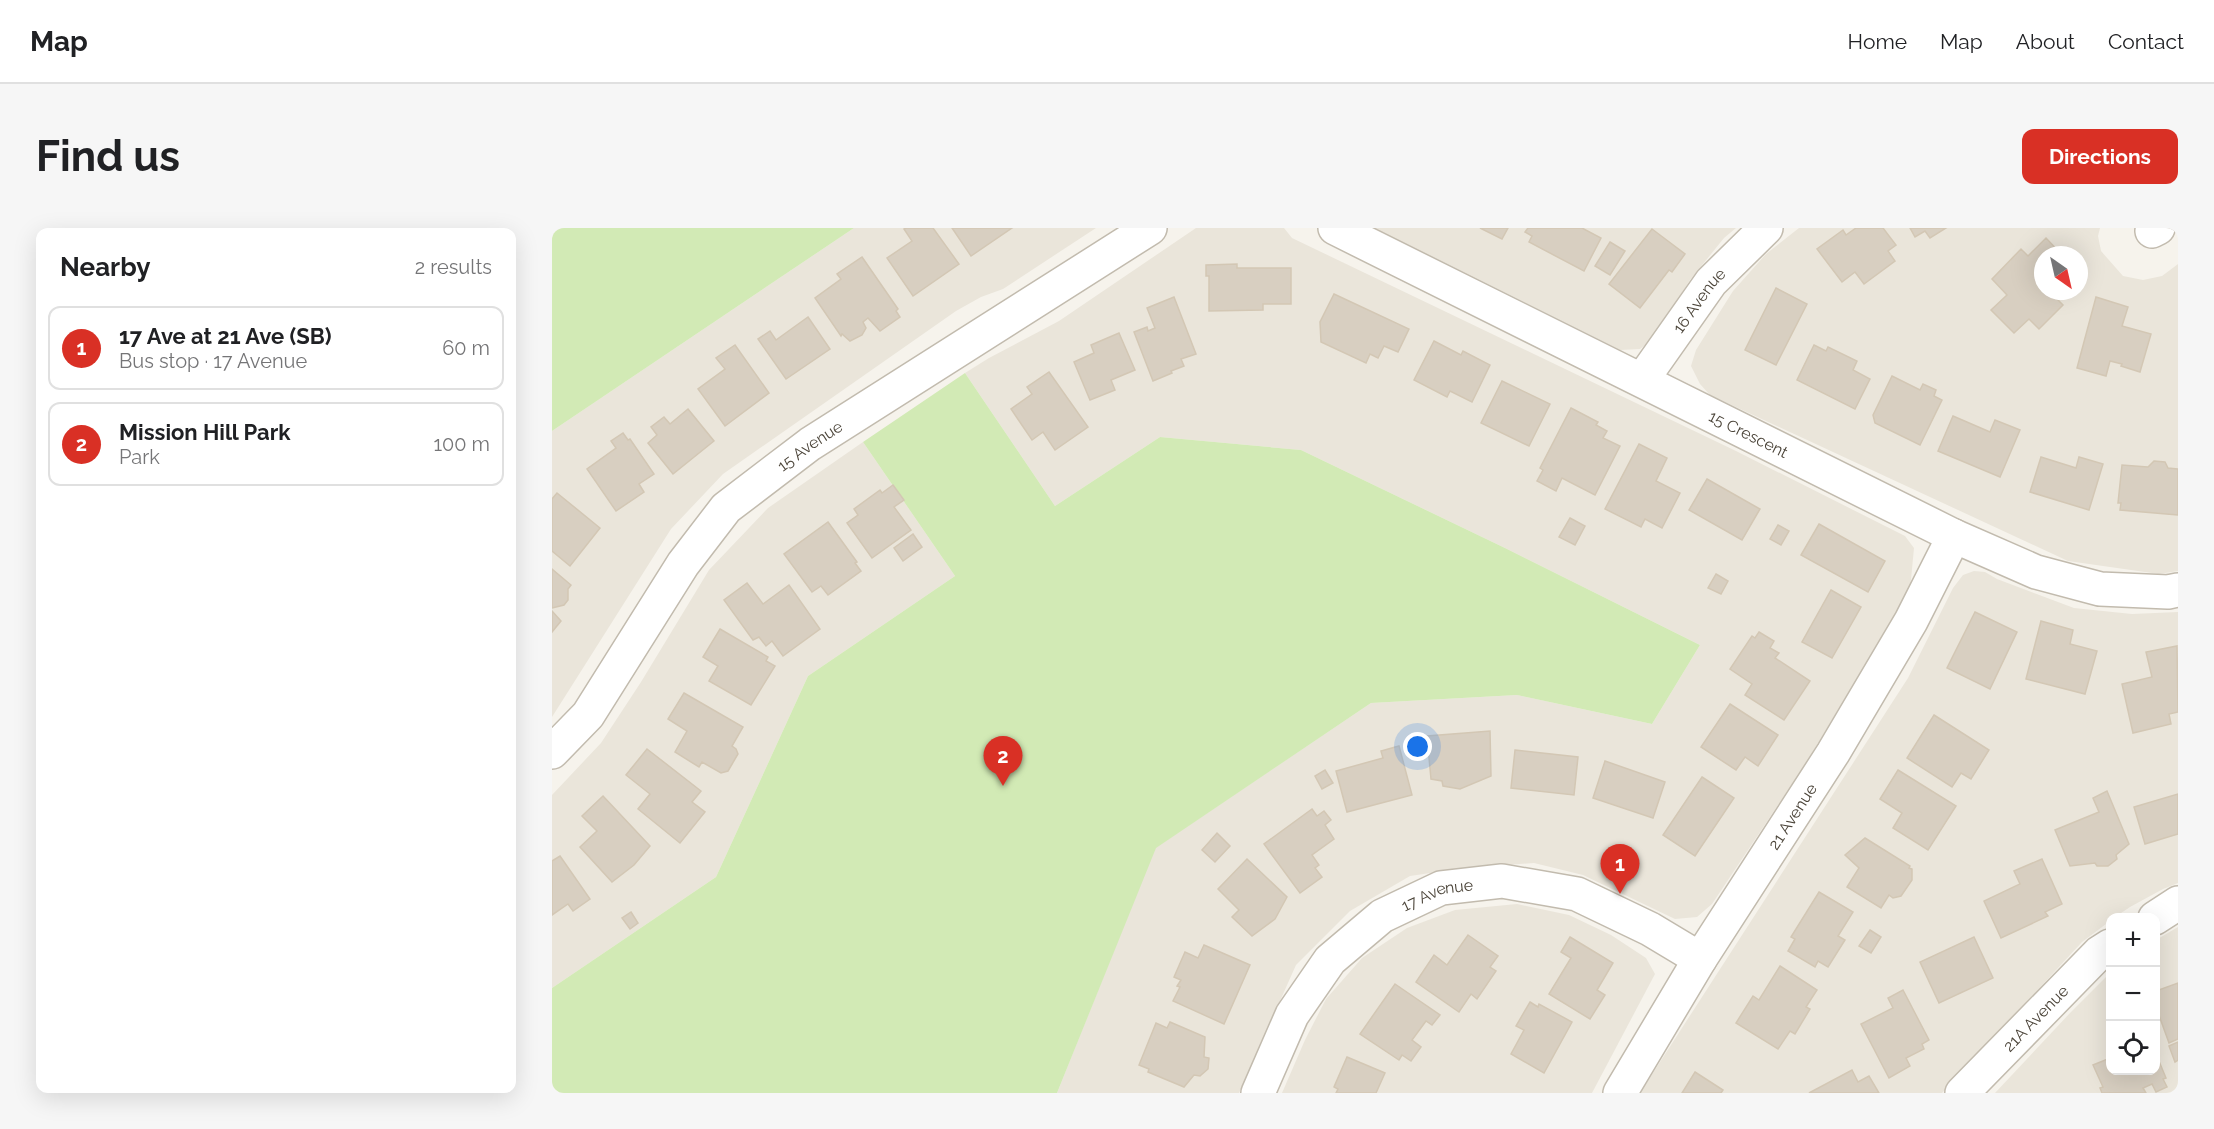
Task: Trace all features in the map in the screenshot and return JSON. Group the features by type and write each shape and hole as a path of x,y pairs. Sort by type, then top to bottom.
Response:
{"street":[{"name":"15 Avenue","path":"552,752 588,715 683,564 726,508 810,444 1150,228"},
{"name":"15 Crescent","path":"1335,228 1954,536 2036,572 2100,589 2178,591"},
{"name":"16 Avenue","path":"1642,380 1712,282 1766,228"},
{"name":"21 Avenue","path":"1620,1093 1700,959 1833,753 1911,621 1954,536"},
{"name":"17 Avenue","path":"1258,1093 1292,1015 1330,960 1382,916 1441,888 1502,881 1577,894 1650,929 1700,959"},
{"path":"2160,915 2178,903"},
{"name":"21A Avenue","path":"1962,1093 2099,953 2106,949"}],"shaded area":[{"path":"854,228 1096,228 1003,289 981,297 956,311 723,474 671,529 552,717 552,431"},
{"path":"1196,228 1284,228 1292,238 1736,451 1905,536 1914,548 1910,590 1806,763 1712,904 1697,917 1675,919 1583,875 1534,863 1464,868 1410,876 1350,911 1296,965 1239,1093 1057,1093 1155,848 1371,703 1517,695 1652,724 1700,645 1301,450 1160,437 1055,506 965,373 1059,321"},
{"path":"1372,228 1736,228 1724,238 1690,280 1652,340 1640,349 1620,350"},
{"path":"1799,228 2100,228 2098,236 2101,251 2123,276 2143,280 2162,276 2178,264 2178,571 2159,574 2068,561 1710,395 1700,384 1691,366 1696,350 1733,291 1766,254"},
{"path":"863,442 955,576 808,676 716,877 552,988 552,795 601,743 709,570 768,508"},
{"path":"1974,571 1985,572 1997,579 2074,608 2132,614 2178,612 2178,883 2121,913 2106,913 2106,924 2082,942 1942,1093 1640,1093 1908,678 1953,588 1963,575"},
{"path":"1517,904 1569,915 1611,935 1646,958 1655,974 1592,1093 1282,1093 1326,999 1362,958 1407,928 1455,910"},
{"path":"2178,927 2178,1093 1995,1093 2106,977 2106,1075 2160,1075 2160,938"}],"green space":[{"path":"552,228 854,228 552,431"},
{"path":"965,373 1055,506 1160,437 1301,450 1700,645 1652,724 1517,695 1371,703 1156,848 1057,1093 552,1093 552,988 716,877 808,676 955,576 863,442"}],"building":[{"path":"933,228 959,264 913,296 887,258 912,241 904,229"},
{"path":"952,228 1012,228 971,256"},
{"path":"1480,228 1508,228 1502,239"},
{"path":"1528,228 1582,228 1601,238 1584,271 1529,242 1532,236 1525,232"},
{"path":"1856,228 1883,228 1896,245 1888,251 1895,261 1864,284 1855,272 1842,282 1817,249 1843,230 1846,235"},
{"path":"1910,228 1946,228 1930,238 1925,231 1915,237"},
{"path":"1652,229 1685,254 1672,272 1669,270 1640,308 1609,284"},
{"path":"2046,238 2054,246 2038,246"},
{"path":"1610,242 1625,251 1610,275 1595,266"},
{"path":"2021,249 2028,256 2034,250 2034,300 2058,300 2063,305 2039,329 2029,319 2014,333 1991,310 2007,295 1992,279"},
{"path":"862,257 898,309 896,311 900,317 880,331 868,318 863,322 866,328 862,335 850,341 842,334 841,336 815,298 841,279 837,274"},
{"path":"1237,264 1237,268 1291,268 1291,304 1263,304 1263,310 1209,311 1209,276 1206,276 1206,265"},
{"path":"1776,288 1807,304 1776,365 1745,350"},
{"path":"1334,294 1409,329 1398,352 1384,346 1378,358 1370,354 1366,363 1321,342 1320,322"},
{"path":"1174,297 1196,354 1181,359 1184,366 1153,381 1134,332 1147,327 1148,331 1155,328 1147,308"},
{"path":"2096,297 2128,307 2122,326 2151,334 2140,372 2110,361 2106,376 2077,368"},
{"path":"808,317 830,349 786,379 758,339 770,331 776,340"},
{"path":"1119,333 1135,370 1111,380 1115,390 1090,400 1074,362 1094,353 1091,345"},
{"path":"1434,341 1461,355 1463,351 1490,365 1472,402 1450,391 1447,397 1414,380"},
{"path":"735,345 769,393 725,426 698,389 725,369 716,358"},
{"path":"1814,345 1826,351 1828,347 1857,361 1853,370 1870,379 1855,409 1797,380"},
{"path":"1049,372 1088,427 1055,450 1043,432 1032,440 1011,409 1032,394 1027,387"},
{"path":"1892,376 1920,390 1923,384 1936,390 1934,396 1942,400 1920,445 1875,423 1873,415"},
{"path":"1502,381 1550,404 1529,446 1481,423"},
{"path":"1571,408 1598,422 1596,425 1607,431 1603,438 1620,446 1595,495 1562,478 1556,491 1537,481 1543,470 1540,468"},
{"path":"688,409 714,441 673,474 648,443 657,435 651,427 664,417 670,424"},
{"path":"1953,416 1990,432 1995,420 2020,430 2000,477 1938,451"},
{"path":"623,433 628,440 630,439 654,474 639,484 644,492 616,511 587,469 616,448 611,441"},
{"path":"1639,444 1667,458 1656,481 1680,493 1662,528 1645,519 1641,527 1605,509"},
{"path":"2041,457 2076,468 2079,457 2103,464 2089,510 2030,492"},
{"path":"2154,461 2165,462 2168,468 2178,469 2178,515 2120,510 2121,503 2118,503 2122,465 2148,467"},
{"path":"1707,479 1760,509 1742,540 1689,510"},
{"path":"893,485 904,500 894,507 911,530 872,558 847,523 858,515 854,509 880,490 882,493"},
{"path":"557,493 600,528 570,566 552,551 552,499"},
{"path":"1570,518 1585,526 1575,545 1559,537"},
{"path":"828,522 861,571 828,595 821,586 812,592 784,554"},
{"path":"1819,524 1885,561 1868,592 1801,555"},
{"path":"1778,525 1789,531 1781,545 1770,539"},
{"path":"913,534 922,547 903,561 894,548"},
{"path":"552,569 571,585 568,589 568,600 564,605 552,608"},
{"path":"1716,574 1728,581 1721,594 1708,588"},
{"path":"747,583 763,604 789,585 820,629 783,656 772,641 766,646 759,637 753,640 724,600"},
{"path":"1831,590 1861,607 1832,658 1802,642"},
{"path":"552,611 561,621 552,632"},
{"path":"1975,612 2017,632 1990,689 1947,668"},
{"path":"2041,621 2073,630 2070,644 2097,651 2085,694 2026,679"},
{"path":"720,629 768,657 766,661 775,666 751,705 709,681 718,666 703,657"},
{"path":"1759,632 1774,641 1770,648 1779,653 1775,658 1810,681 1784,720 1745,695 1752,684 1730,669 1752,636 1755,638"},
{"path":"2177,646 2178,712 2169,714 2171,724 2133,733 2122,684 2152,677 2146,652"},
{"path":"684,693 743,727 732,746 738,754 728,771 721,773 702,762 699,767 675,752 687,731 668,719"},
{"path":"1730,704 1778,735 1758,766 1745,757 1736,770 1701,747"},
{"path":"1934,715 1989,750 1971,779 1961,773 1952,787 1907,758"},
{"path":"1490,731 1491,776 1460,789 1443,786 1442,781 1431,779 1427,736"},
{"path":"1399,746 1412,795 1347,812 1336,771 1383,758 1381,751"},
{"path":"647,749 701,791 692,802 705,812 680,843 638,809 650,794 626,775"},
{"path":"1515,750 1578,757 1574,795 1511,788"},
{"path":"1605,761 1665,782 1653,818 1593,798"},
{"path":"1325,770 1333,783 1322,789 1315,776"},
{"path":"1898,770 1956,806 1928,850 1893,828 1902,813 1880,799"},
{"path":"1702,777 1734,798 1695,856 1663,835"},
{"path":"2107,791 2129,844 2116,855 2117,859 2108,866 2097,866 2095,863 2070,866 2055,830 2099,812 2093,798"},
{"path":"2178,794 2178,834 2145,844 2134,807"},
{"path":"603,796 650,846 634,865 612,882 580,847 597,831 582,816"},
{"path":"1312,809 1317,816 1324,811 1331,820 1325,825 1334,839 1312,855 1319,865 1315,868 1322,877 1300,893 1264,844"},
{"path":"1217,833 1230,846 1215,862 1202,850"},
{"path":"1865,838 1912,869 1912,880 1901,896 1893,898 1889,895 1881,908 1847,887 1859,868 1845,855"},
{"path":"560,856 590,899 573,911 568,904 552,915 552,861"},
{"path":"1247,859 1287,897 1275,919 1252,936 1232,917 1239,910 1218,889"},
{"path":"2042,859 2062,904 2045,912 2048,916 2001,938 1984,901 2020,884 2014,871"},
{"path":"1819,892 1853,912 1838,936 1845,940 1828,967 1818,961 1815,967 1788,951 1795,939 1791,937"},
{"path":"631,912 638,923 630,929 622,918"},
{"path":"1870,930 1881,937 1871,953 1859,946"},
{"path":"1468,935 1498,956 1490,967 1496,971 1477,999 1471,994 1459,1012 1416,982 1434,955 1447,965"},
{"path":"1570,937 1613,963 1597,990 1605,995 1590,1019 1549,994 1571,958 1561,952"},
{"path":"1974,937 1993,978 1939,1003 1920,962"},
{"path":"1204,945 1250,965 1224,1024 1173,1001 1181,980 1174,977 1185,952 1198,958"},
{"path":"1780,966 1817,990 1806,1007 1810,1009 1795,1034 1790,1031 1778,1049 1736,1023 1753,996 1759,1000"},
{"path":"2178,983 2178,1039 2169,1043 2160,1018 2160,990"},
{"path":"1395,984 1440,1015 1432,1025 1426,1021 1412,1040 1421,1047 1411,1061 1402,1055 1399,1060 1360,1034"},
{"path":"1903,990 1929,1040 1922,1044 1924,1049 1906,1058 1910,1066 1889,1078 1861,1024 1893,1008 1888,998"},
{"path":"1530,1002 1538,1007 1539,1004 1572,1022 1544,1073 1511,1054 1524,1030 1516,1026"},
{"path":"1170,1022 1205,1037 1204,1057 1209,1058 1208,1069 1200,1076 1194,1075 1184,1087 1148,1072 1149,1069 1139,1065 1156,1023 1167,1028"},
{"path":"2178,1042 2178,1060 2175,1062 2169,1046"},
{"path":"1347,1057 1385,1073 1376,1093 1336,1093 1338,1089 1334,1087"},
{"path":"2106,1060 2106,1075 2160,1075 2160,1064 2167,1087 2156,1092 2152,1084 2143,1088 2146,1093 2102,1093 2100,1088 2103,1087 2093,1065"},
{"path":"1852,1070 1858,1082 1869,1076 1879,1093 1809,1093"},
{"path":"1695,1072 1723,1090 1721,1093 1682,1093"}],"place":[{"name":"Mission Hill Park","path":"1003,786"},
{"name":"17 Ave at 21 Ave (SB)","path":"1620,894"}]}
